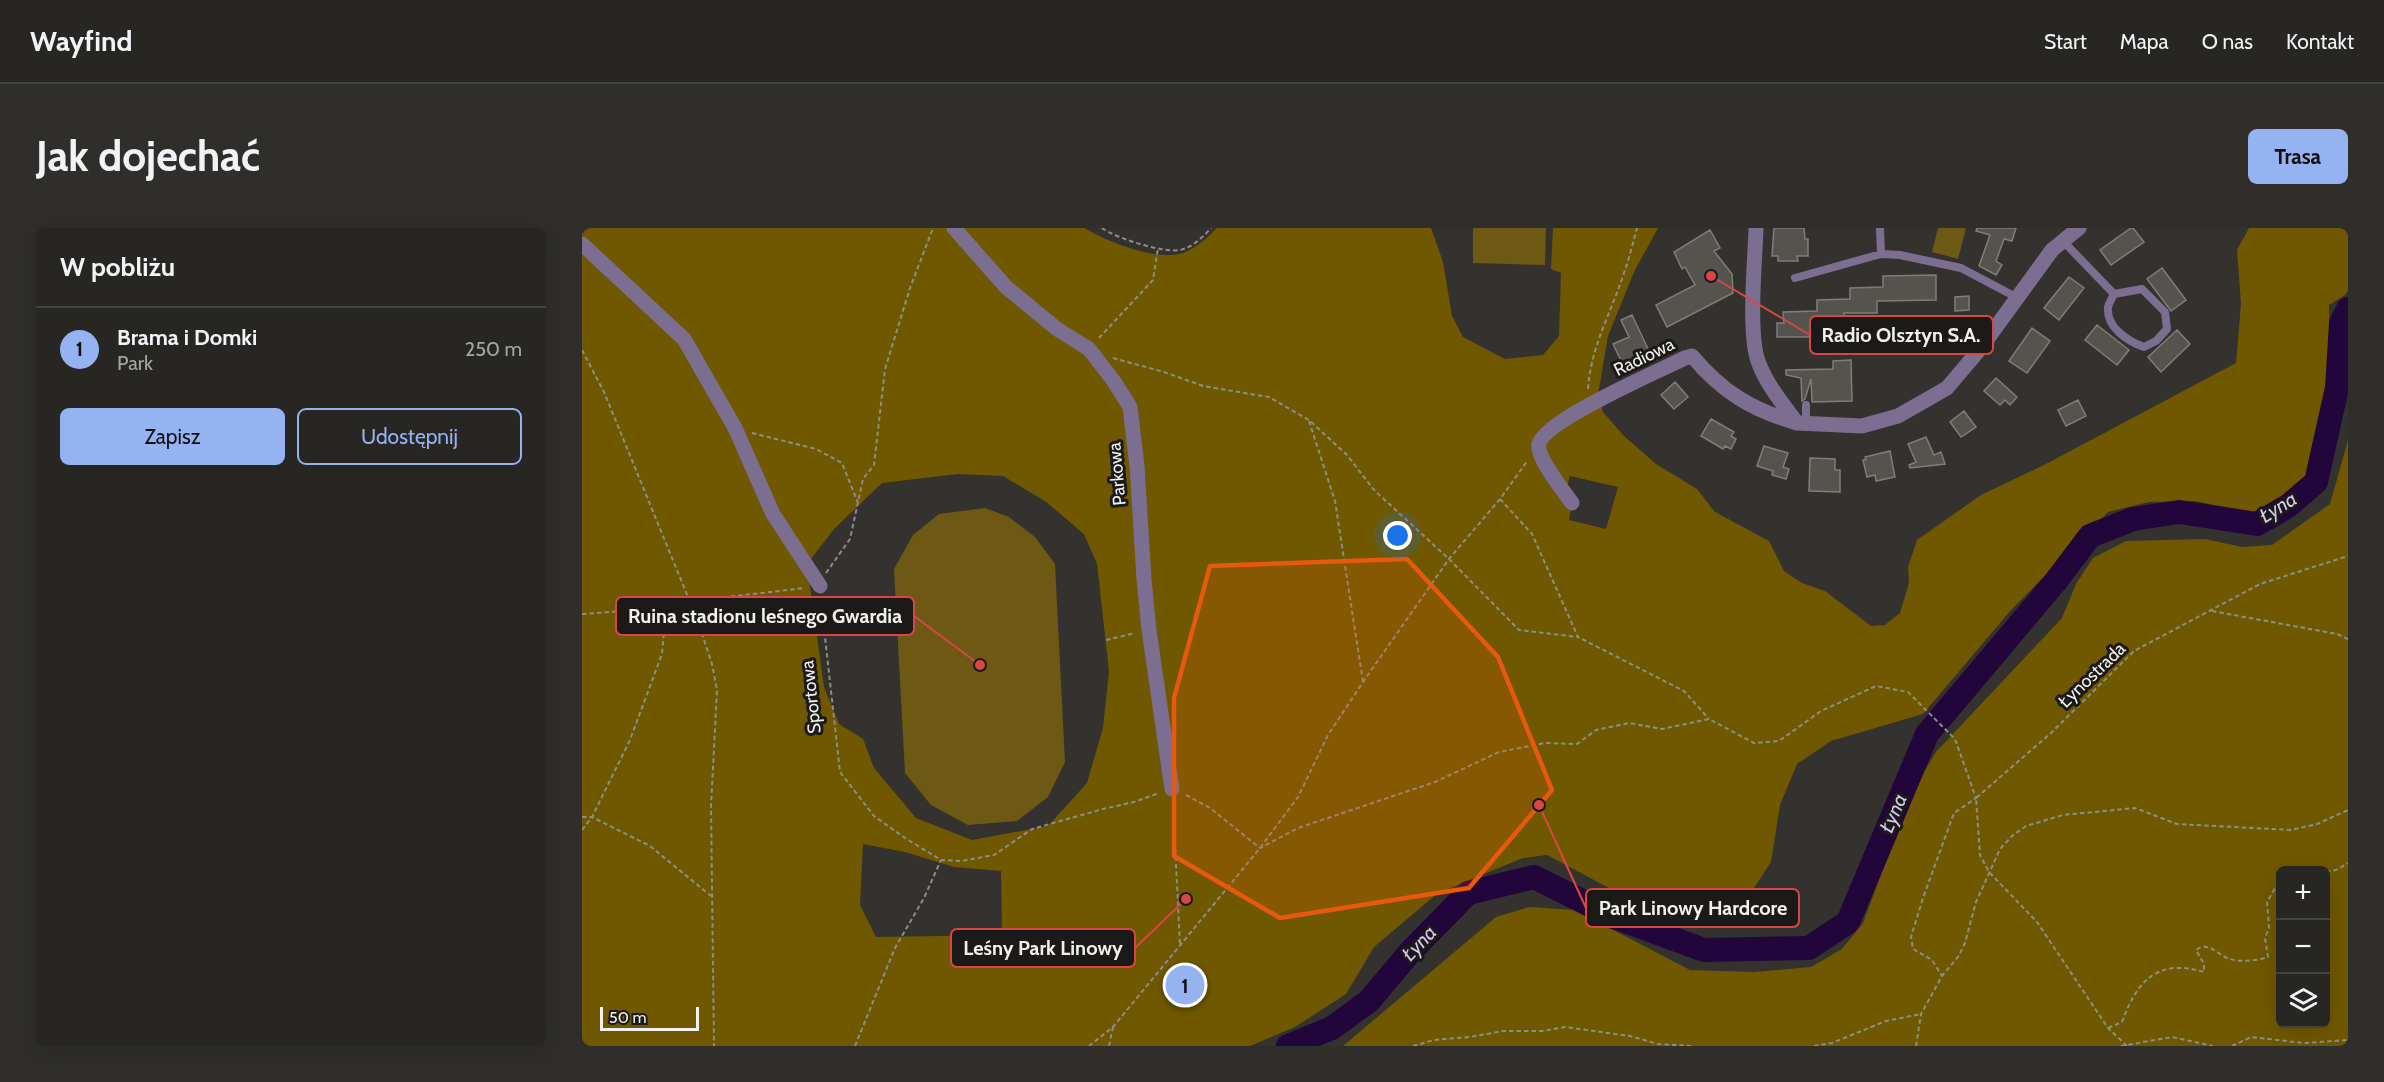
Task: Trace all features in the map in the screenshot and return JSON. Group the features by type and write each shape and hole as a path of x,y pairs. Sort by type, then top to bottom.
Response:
{"street":[{"name":"Parkowa","path":"954,228 1006,287 1057,329 1089,350 1113,380 1130,407 1149,630 1172,789"},
{"path":"1756,228 1754,332 1758,360 1770,385 1802,424"},
{"name":"Radiowa","path":"1539,444 1545,434 1556,424 1692,356 1709,376 1734,396 1770,416 1802,424 1840,426 1871,423 1898,416 1947,388 1980,350 2016,297 2062,240 2079,228"},
{"path":"582,244 684,339 735,428 773,514 820,586"},
{"path":"1539,444 1540,456 1572,503"}],"lane":[{"path":"1880,228 1881,254"},
{"path":"2062,240 2114,294"},
{"path":"1794,278 1881,254 1899,255 1961,268 2016,297"},
{"path":"2142,289 2165,312 2167,328 2156,341 2144,347 2131,343 2111,324 2108,307 2114,294 2142,289"},
{"path":"1802,424 1806,405"}],"path":[{"path":"582,614 692,606 727,597 820,586 850,539 863,479 874,465 885,369 910,288 933,228"},
{"path":"1102,228 1110,234 1158,248 1180,250 1198,241 1211,228"},
{"path":"1586,407 1590,365 1624,274 1637,228"},
{"path":"1158,248 1153,280 1089,350 1203,386 1269,397 1309,420 1347,454 1374,490 1449,559 1519,630 1578,637 1684,691 1709,719 1754,743 1779,741 1821,711 1876,686 1908,692 1955,739 1976,798 1980,855 1989,872 2037,922 2108,1028 2126,1045"},
{"path":"582,350 604,392 692,606 712,664 717,690 711,806 714,1046"},
{"path":"1309,420 1335,501 1363,682"},
{"path":"735,428 816,448 842,463 858,502"},
{"path":"1089,1046 1113,1027 1260,848 1298,797 1328,735 1363,682 1449,559 1500,499 1539,444"},
{"path":"1500,499 1532,534 1578,637"},
{"name":"Łynostrada","path":"1942,976 1932,960 1913,949 1911,937 1954,813 1976,798 2051,733 2134,651 2260,584 2348,556"},
{"name":"Sportowa","path":"820,586 840,772 874,816 941,860"},
{"path":"582,830 592,817 630,740 662,654 666,607"},
{"path":"2212,611 2337,634 2348,639"},
{"path":"1106,640 1149,630"},
{"path":"1260,848 1298,828 1435,782 1499,752 1545,743 1577,744 1596,730 1629,723 1662,729 1709,719"},
{"path":"855,1046 895,948 924,898 941,860 961,861 994,855 1032,829 1103,808 1134,802 1172,789 1210,808 1260,848"},
{"path":"1172,789 1178,864 1180,945"},
{"path":"1916,1046 1921,1014 1942,976 1958,957 1989,872 2000,849 2012,836 2040,821 2063,815 2135,808 2177,824 2291,830 2317,824 2348,810"},
{"path":"582,817 592,817 650,846 711,896"},
{"path":"2330,871 2348,863"},
{"path":"2108,1028 2122,1022 2129,1002 2146,978 2165,970 2174,969 2204,972 2204,964 2196,950 2200,947 2209,947 2229,959 2259,960 2268,957 2265,938 2269,928 2267,903 2276,887"},
{"path":"1814,1046 1856,1035 1886,1021 1921,1014"},
{"path":"1109,1046 1113,1027"},
{"path":"1413,1046 1434,1040 1503,1031 1543,1031 1565,1027 1630,1036 1658,1044 1692,1046"},
{"path":"2121,1046 2172,1037 2213,1046"},
{"path":"2232,1046 2250,1037 2304,1043 2348,1040"}],"highlighted area":[{"path":"1407,559 1498,657 1552,790 1469,888 1280,918 1174,856 1174,698 1210,566"}],"shaded area":[{"path":"582,228 1084,228 1132,249 1172,255 1192,248 1217,228 1431,228 1443,262 1452,316 1463,337 1505,359 1543,355 1559,336 1561,273 1551,269 1553,228 1658,228 1634,272 1608,336 1598,395 1603,412 1624,436 1656,464 1697,489 1715,512 1769,541 1784,571 1802,583 1825,591 1871,626 1885,625 1900,613 1909,583 1908,567 1917,540 1981,495 2044,465 2236,363 2241,304 2237,250 2249,228 2348,228 2348,290 2345,295 2329,305 2330,357 2318,450 2299,490 2257,514 2195,501 2149,502 2108,512 2011,610 1923,714 1831,741 1797,764 1780,805 1771,862 1750,894 1707,905 1659,907 1609,888 1547,855 1523,858 1438,893 1374,947 1346,994 1295,1027 1250,1046 582,1046","holes":["958,474 1003,476 1045,501 1084,534 1097,564 1109,671 1103,728 1087,783 1048,826 972,840 916,818 874,768 863,739 839,724 824,687 807,564 835,528 882,483","1570,476 1618,487 1606,529 1569,520 1573,496 1567,487","863,844 905,852 954,867 1001,871 1002,935 876,937 860,905"]},
{"path":"1473,228 1546,228 1545,265 1473,263"},
{"path":"1938,228 1966,228 1958,259 1932,252"},
{"path":"2348,440 2348,1046 1343,1046 1496,917 1529,907 1575,910 1690,970 1754,972 1811,967 1842,949 1863,923 1911,794 1936,752 2062,618 2076,584 2093,558 2126,541 2205,539 2242,547 2272,545 2330,504"},
{"path":"985,508 1009,517 1035,537 1055,564 1065,762 1048,797 1017,821 968,825 931,805 905,773 894,569 913,535 939,514"}],"building":[{"path":"1774,228 1804,228 1805,239 1808,239 1808,256 1797,256 1798,261 1778,261 1778,256 1772,256"},
{"path":"1977,228 2016,228 2012,241 2004,239 1996,261 2002,265 1996,275 1979,266 1990,235 1976,231"},
{"path":"2131,228 2144,242 2111,265 2100,250"},
{"path":"1710,230 1720,248 1714,251 1732,274 1733,293 1667,327 1656,305 1695,285 1685,267 1682,269 1674,252"},
{"path":"2162,268 2186,300 2171,311 2147,279"},
{"path":"1936,275 1936,300 1877,301 1877,313 1844,313 1844,325 1810,326 1811,337 1777,337 1777,323 1784,323 1783,312 1817,311 1817,300 1850,299 1850,288 1883,287 1883,276"},
{"path":"2069,277 2084,288 2059,320 2044,308"},
{"path":"1969,296 1969,310 1955,311 1955,297"},
{"path":"1632,315 1650,353 1634,360 1637,366 1626,371 1613,344 1629,337 1621,320"},
{"path":"2097,325 2129,350 2117,365 2085,340"},
{"path":"2032,328 2050,341 2027,373 2009,361"},
{"path":"2177,330 2190,344 2161,372 2148,357"},
{"path":"1851,360 1852,401 1812,402 1811,379 1805,399 1802,401 1801,378 1786,375 1786,370 1833,369 1833,361"},
{"path":"1996,378 2017,397 2010,405 2005,400 2000,405 1984,391"},
{"path":"1675,382 1688,397 1674,409 1661,395"},
{"path":"2078,400 2086,416 2066,426 2058,410"},
{"path":"1964,411 1976,427 1961,437 1950,422"},
{"path":"1711,419 1734,432 1731,436 1736,439 1731,449 1725,446 1723,449 1701,436"},
{"path":"1926,437 1934,455 1941,452 1945,464 1910,468 1909,465 1916,462 1908,444"},
{"path":"1764,446 1788,453 1783,467 1789,469 1786,479 1772,475 1773,471 1757,466"},
{"path":"1890,451 1895,477 1876,481 1875,475 1867,477 1863,460 1866,460 1865,457"},
{"path":"1810,458 1835,459 1835,470 1840,470 1840,492 1809,491"}],"waterway":[{"name":"Łyna","path":"1288,1046 1332,1028 1369,1001 1411,951 1468,893 1534,877 1614,917 1704,950 1809,948 1848,922 1927,734 2056,581 2090,536 2133,519 2179,512 2257,524 2288,506 2316,482 2337,388 2341,323 2348,309"}],"place":[{"name":"Radio Olsztyn S.A.","path":"1711,276"},
{"name":"Ruina stadionu leśnego Gwardia","path":"980,665"},
{"name":"Park Linowy Hardcore","path":"1539,805"},
{"name":"Leśny Park Linowy","path":"1186,899"},
{"name":"Brama i Domki","path":"1185,985"}]}
